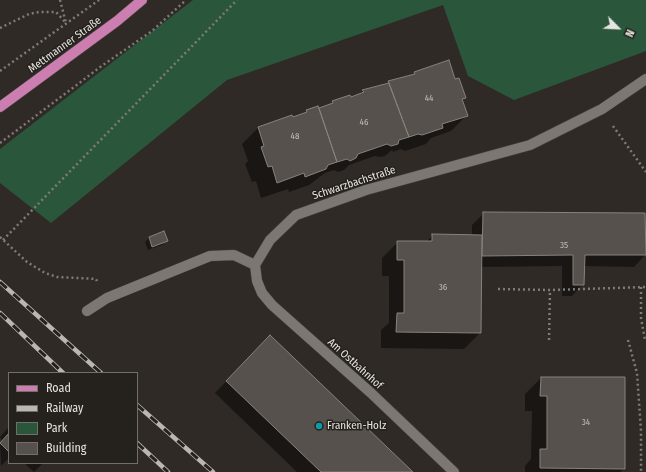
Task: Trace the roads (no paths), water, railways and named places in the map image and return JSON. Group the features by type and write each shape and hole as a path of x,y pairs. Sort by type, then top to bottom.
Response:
{"main road":[{"name":"Mettmanner Straße","path":"0,106 117,21 142,0"}],"street":[{"name":"Schwarzbachstraße","path":"255,265 270,240 296,215 366,190 530,145 602,109 646,80"},
{"path":"87,311 107,298 210,256 234,255 255,265"},
{"name":"Am Ostbahnhof","path":"255,265 257,281 262,293 272,305 371,394 454,472"}],"railway":[{"path":"0,282 100,372"},
{"path":"0,313 62,372"},
{"path":"138,406 213,472"},
{"path":"138,444 168,472"}],"place":[{"name":"Franken-Holz","path":"319,426"}]}
